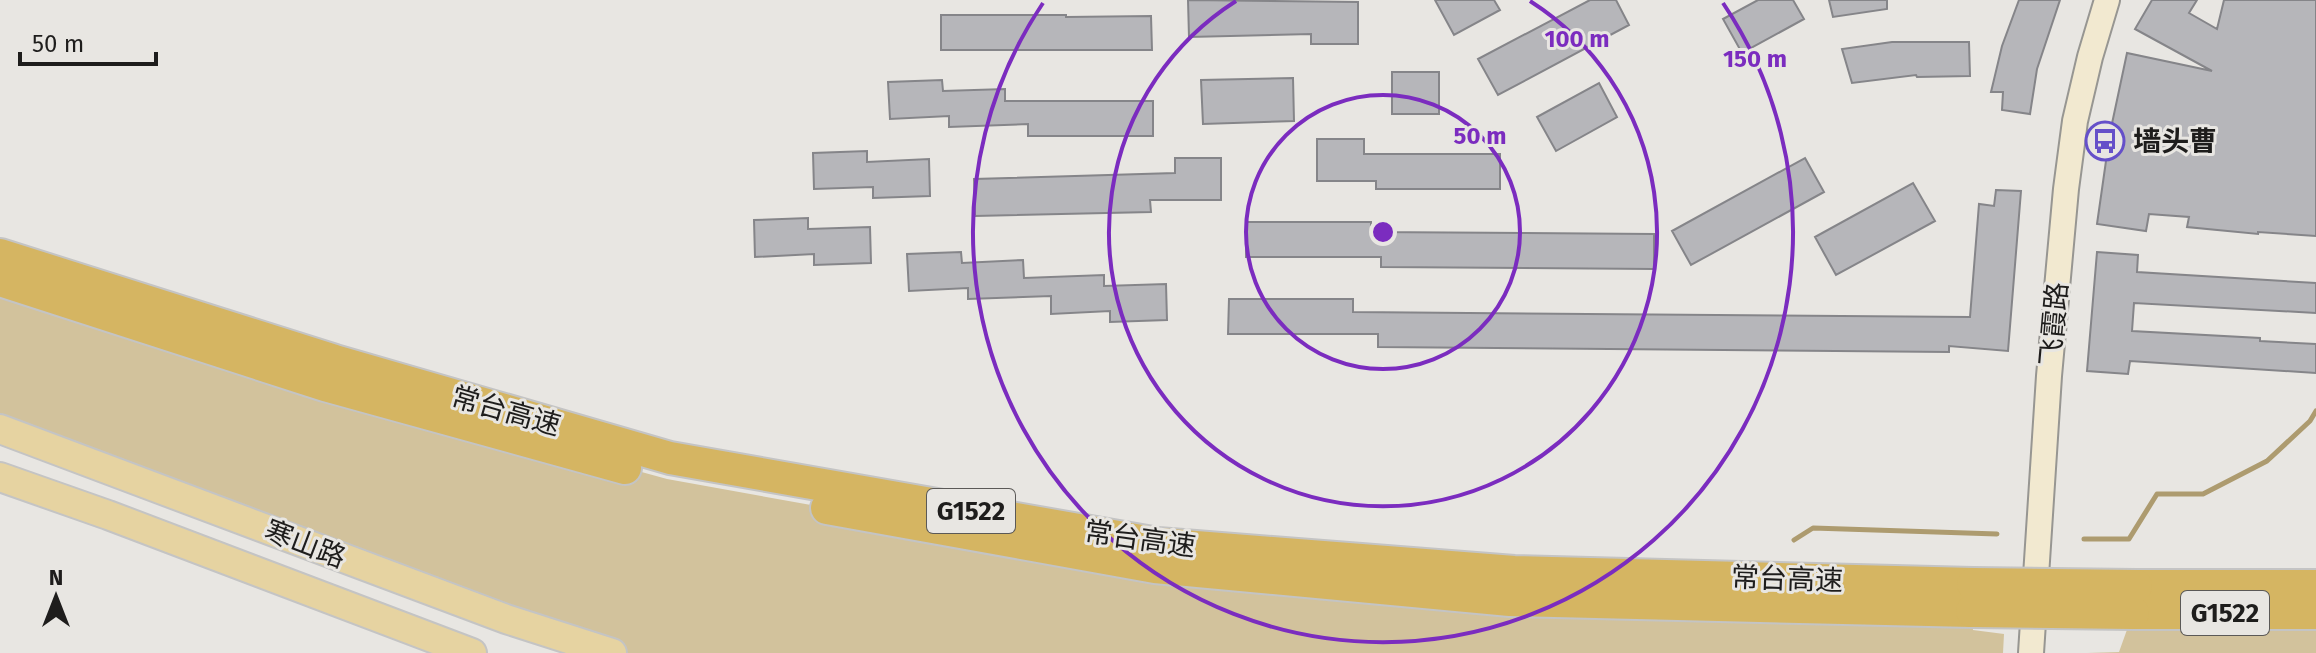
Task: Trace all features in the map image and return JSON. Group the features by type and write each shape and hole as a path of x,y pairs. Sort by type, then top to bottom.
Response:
{"highway":[{"name":"常台高速","path":"0,255 335,361 670,458 1158,544 1514,572 1973,598"},
{"name":"常台高速","path":"0,280 325,385 667,479 1155,567 1510,600 2135,600 2316,613"},
{"name":"常台高速","path":"2135,600 2316,586"}],"main road":[{"name":"飞霞路","path":"2031,653 2049,376 2066,189 2075,121 2107,0"},
{"name":"寒山路","path":"0,429 506,619 612,653"},
{"name":"寒山路","path":"0,477 472,653"}],"shaded area":[{"path":"0,280 325,385 667,479 1155,567 1972,611 1973,630 2004,634 2003,653 612,653 0,429"},
{"path":"2133,613 2316,613 2316,653 2087,653 2119,652"}],"building":[{"path":"1188,0 1358,2 1358,44 1311,44 1311,34 1189,37"},
{"path":"1435,0 1494,0 1500,10 1454,35"},
{"path":"1590,0 1616,0 1629,25 1498,95 1478,59"},
{"path":"1758,0 1793,0 1804,19 1742,53 1723,19"},
{"path":"1829,0 1887,0 1887,9 1833,17"},
{"path":"2019,0 2060,0 2037,69 2030,114 2002,110 2003,92 1991,92 2002,46"},
{"path":"2152,0 2197,0 2189,13 2217,29 2224,0 2316,0 2316,236 2187,227 2189,217 2149,214 2146,231 2097,224 2110,133 2127,53 2212,71 2135,29"},
{"path":"941,15 1151,16 1152,50 941,50"},
{"path":"1892,42 1969,42 1970,76 1916,75 1852,83 1842,49"},
{"path":"1392,72 1439,72 1439,114 1392,114"},
{"path":"1293,78 1294,121 1203,124 1201,80"},
{"path":"942,80 943,91 1005,89 1005,101 1153,101 1153,136 1028,136 1028,124 949,127 949,116 890,119 888,82"},
{"path":"1599,83 1617,117 1556,151 1537,117"},
{"path":"1317,139 1364,139 1364,154 1500,154 1500,189 1376,189 1376,181 1317,181"},
{"path":"867,151 867,162 929,159 930,196 873,198 873,187 814,189 813,153"},
{"path":"1175,158 1221,158 1221,200 1150,200 1151,212 975,216 974,179 1175,173"},
{"path":"1805,158 1824,192 1691,265 1672,231"},
{"path":"1913,183 1935,221 1836,275 1815,237"},
{"path":"1996,190 2021,191 2008,351 1949,346 1949,352 1378,347 1378,334 1228,334 1229,299 1353,299 1353,312 1970,317 1979,204 1994,206"},
{"path":"808,218 808,229 870,227 871,263 814,265 814,254 755,257 754,220"},
{"path":"1246,222 1371,222 1371,232 1654,234 1654,269 1381,267 1381,257 1246,257"},
{"path":"961,252 962,263 1023,260 1024,278 1104,275 1104,286 1166,284 1167,320 1110,322 1110,311 1051,314 1051,296 968,299 968,288 909,291 907,254"},
{"path":"2097,252 2138,255 2137,272 2316,283 2316,313 2134,303 2132,331 2316,344 2316,373 2130,361 2128,374 2087,371"}],"waterway":[{"path":"2084,539 2129,539 2157,494 2203,494 2267,461 2310,421 2316,411"},
{"path":"1794,540 1813,528 1997,534"}],"place":[{"name":"墙头曹","path":"2105,141"}]}
